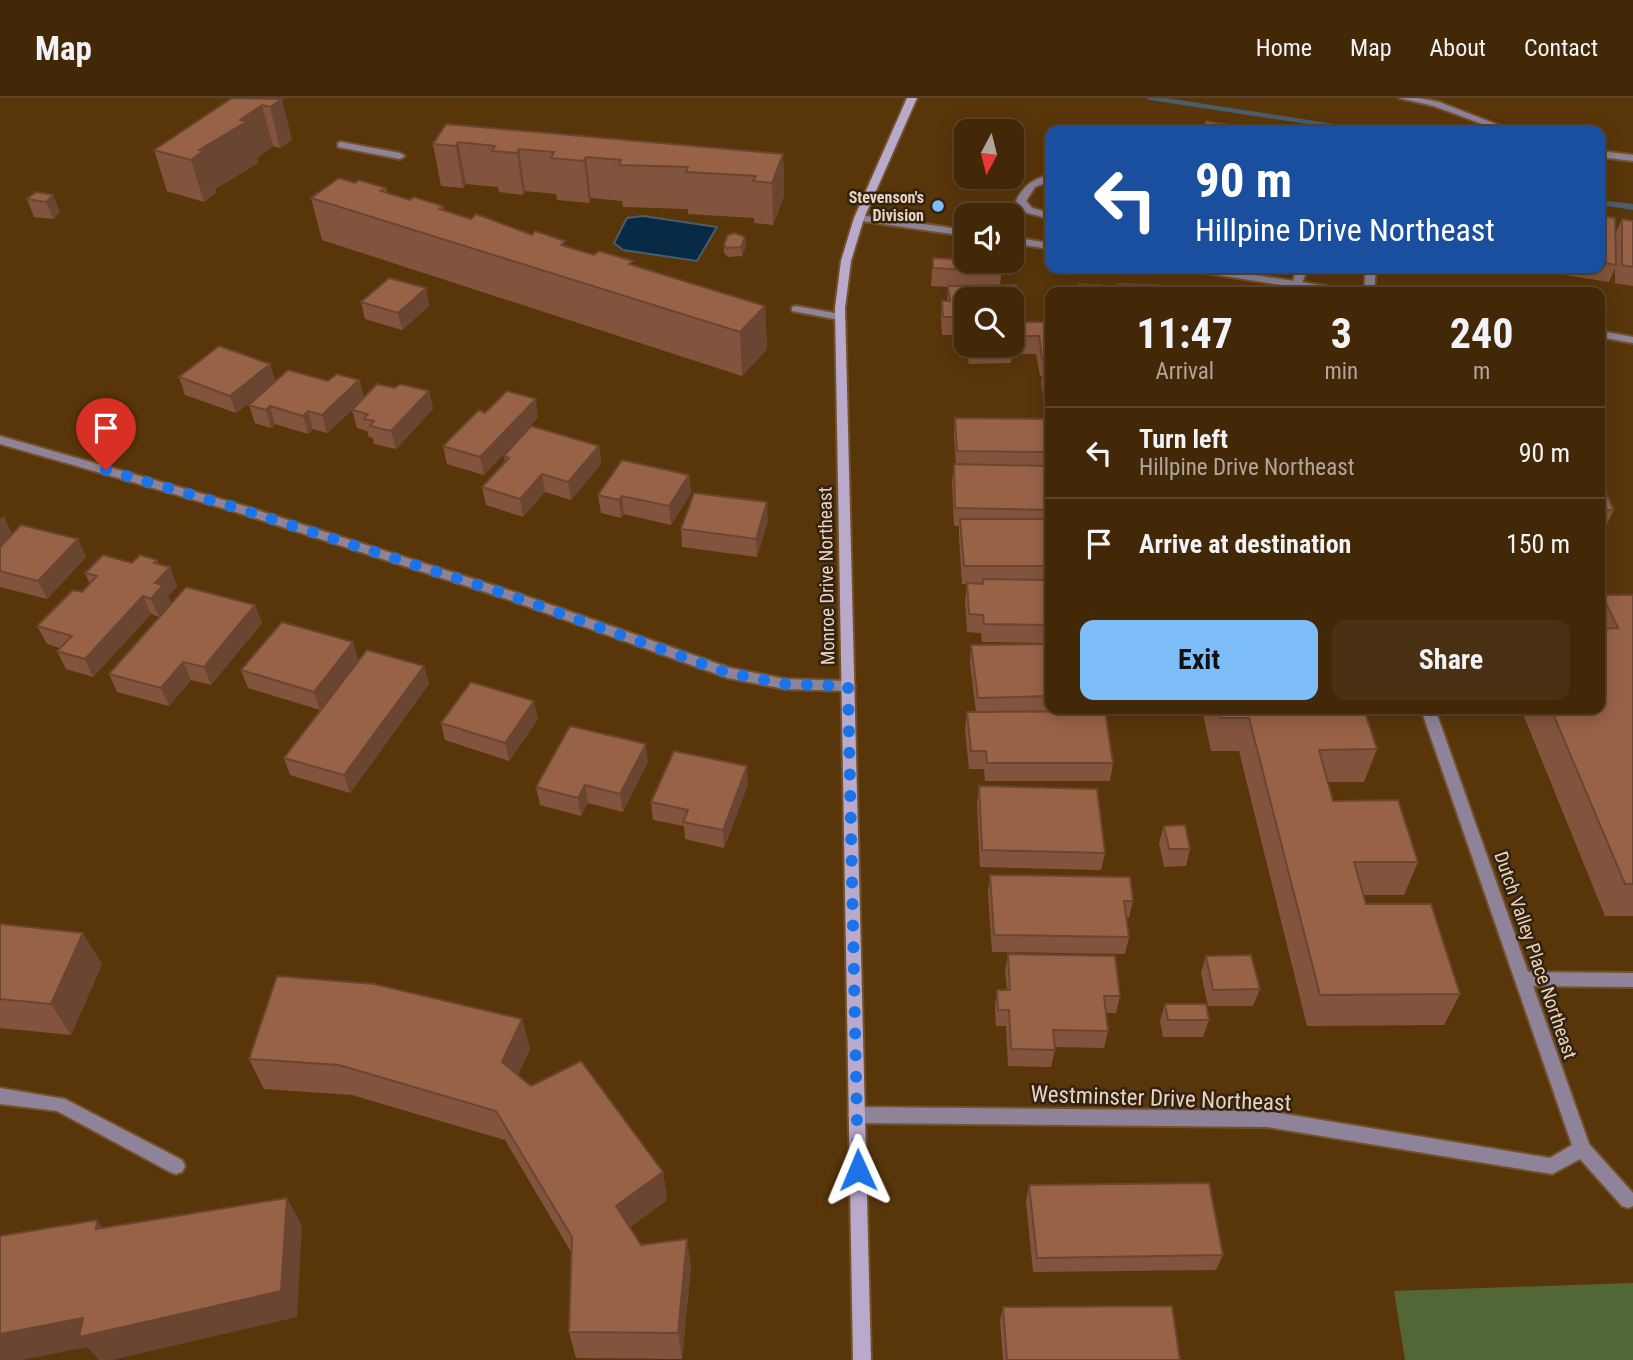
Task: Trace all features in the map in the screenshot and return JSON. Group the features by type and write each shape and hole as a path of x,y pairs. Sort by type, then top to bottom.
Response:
{"main road":[{"name":"Monroe Drive Northeast","path":"862,1360 841,317 846,261 859,218 912,98"}],"street":[{"path":"1404,98 1436,104 1495,126"},
{"path":"341,145 400,156"},
{"path":"1605,155 1633,158"},
{"path":"1045,179 1036,180 1027,186 1021,201 1028,210 1045,215"},
{"path":"859,218 954,231"},
{"path":"1024,242 1045,245"},
{"path":"1237,273 1292,287"},
{"path":"796,309 841,317"},
{"path":"1605,335 1633,340"},
{"path":"0,440 250,512 506,594 728,673 785,684 848,686"},
{"name":"Dutch Valley Place Northeast","path":"1431,714 1582,1149 1628,1200"},
{"path":"1523,979 1633,980"},
{"path":"0,1096 59,1104 176,1166"},
{"name":"Westminster Drive Northeast","path":"857,1115 1268,1119 1552,1166 1582,1149"}],"green space":[{"path":"1633,1283 1633,1360 1405,1360 1394,1291"}],"water":[{"path":"643,216 717,227 697,261 623,250 614,243 627,218"}],"building":[{"path":"232,98 282,99 270,107 262,105 240,120 246,122 199,150 203,151 191,160 154,150"},
{"path":"1206,121 1236,126 1204,126"},
{"path":"446,124 783,154 772,183 753,181 756,176 686,172 688,167 619,165 621,160 586,157 584,161 551,158 554,152 519,149 517,153 492,151 495,146 458,142 456,146 433,144"},
{"path":"339,178 355,183 359,180 386,188 381,191 443,206 439,209 471,219 476,214 532,235 535,231 565,241 561,245 594,255 599,251 633,261 629,264 765,306 740,332 311,198"},
{"path":"36,192 53,195 46,202 27,199"},
{"path":"1605,217 1615,218 1616,265 1605,263"},
{"path":"1622,219 1633,221 1633,267 1622,265"},
{"path":"734,233 745,237 741,247 727,248 724,244 728,235"},
{"path":"954,240 954,269 933,268 933,258 952,259"},
{"path":"389,278 426,288 398,313 361,302"},
{"path":"1079,284 1109,286 1109,287 1079,287"},
{"path":"1117,284 1161,287 1117,287"},
{"path":"948,286 1016,287 954,287 954,317 943,317 942,301 950,301"},
{"path":"1024,322 1045,322 1045,358 1042,358 1039,336 1024,336"},
{"path":"219,346 270,364 230,396 179,377"},
{"path":"288,370 328,381 337,374 359,380 322,415 308,411 303,416 270,406 266,410 249,405"},
{"path":"377,384 395,388 400,384 429,391 391,431 370,426 374,421 364,419 368,414 352,410"},
{"path":"507,391 536,399 480,457 443,446 479,410 485,413"},
{"path":"955,418 1045,419 1045,452 957,451"},
{"path":"531,426 599,446 568,482 542,474 520,499 482,487 509,458 504,456"},
{"path":"622,460 689,475 669,506 622,496 619,500 598,495"},
{"path":"954,464 1045,466 1045,510 955,508"},
{"path":"1605,491 1614,510 1605,510"},
{"path":"694,493 767,502 756,539 681,529"},
{"path":"960,519 1045,519 1045,566 964,566"},
{"path":"21,525 78,539 38,581 0,571 0,547"},
{"path":"103,555 132,563 140,555 157,560 154,563 170,567 155,583 163,585 151,599 143,596 85,659 57,651 72,636 37,626 73,590 82,592 97,576 85,573"},
{"path":"983,579 1045,580 1045,625 984,624 983,615 969,614 967,583 983,584"},
{"path":"186,587 255,605 204,667 183,662 161,688 109,674"},
{"path":"1605,595 1633,595 1633,884 1625,884 1553,714 1605,714 1605,629 1618,628 1605,601"},
{"path":"282,622 353,642 314,692 241,670"},
{"path":"1045,644 1045,696 978,698 971,645"},
{"path":"367,650 424,666 344,775 284,758"},
{"path":"471,682 534,701 505,743 441,723"},
{"path":"967,712 1105,714 1113,763 987,763 986,751 971,751"},
{"path":"1220,714 1366,714 1377,749 1319,750 1333,801 1398,800 1418,862 1354,862 1366,904 1431,904 1460,994 1320,995 1249,718 1221,718"},
{"path":"570,726 646,744 620,794 585,785 578,798 536,787"},
{"path":"674,751 747,766 723,830 683,822 688,810 651,802"},
{"path":"979,786 1097,789 1105,853 982,850"},
{"path":"1185,825 1190,849 1169,849 1164,826"},
{"path":"990,875 1130,877 1133,901 1124,901 1129,937 994,935"},
{"path":"0,924 83,933 51,1004 0,999"},
{"path":"1008,954 1115,956 1120,996 1104,996 1108,1031 1053,1030 1055,1050 1011,1049 1009,1010 998,1010 997,990 1010,990"},
{"path":"1251,955 1260,989 1213,990 1206,956"},
{"path":"277,976 374,984 522,1019 502,1062 531,1086 581,1061 663,1172 616,1206 641,1245 687,1239 678,1333 569,1332 572,1237 496,1111 339,1065 249,1059"},
{"path":"1165,1004 1206,1004 1209,1020 1168,1020"},
{"path":"1209,1183 1223,1255 1037,1258 1029,1185"},
{"path":"287,1198 281,1291 79,1337 83,1318 0,1334 0,1236 97,1220 96,1229"},
{"path":"1172,1306 1180,1360 1007,1360 1003,1307"}],"waterway":[{"path":"1150,98 1334,126"},
{"path":"1605,204 1633,207"}],"place":[{"name":"Stevenson's Division","path":"938,206"}],"route":[{"path":"106,470 237,508 506,594 728,673 785,684 848,686 858,1170"}]}
